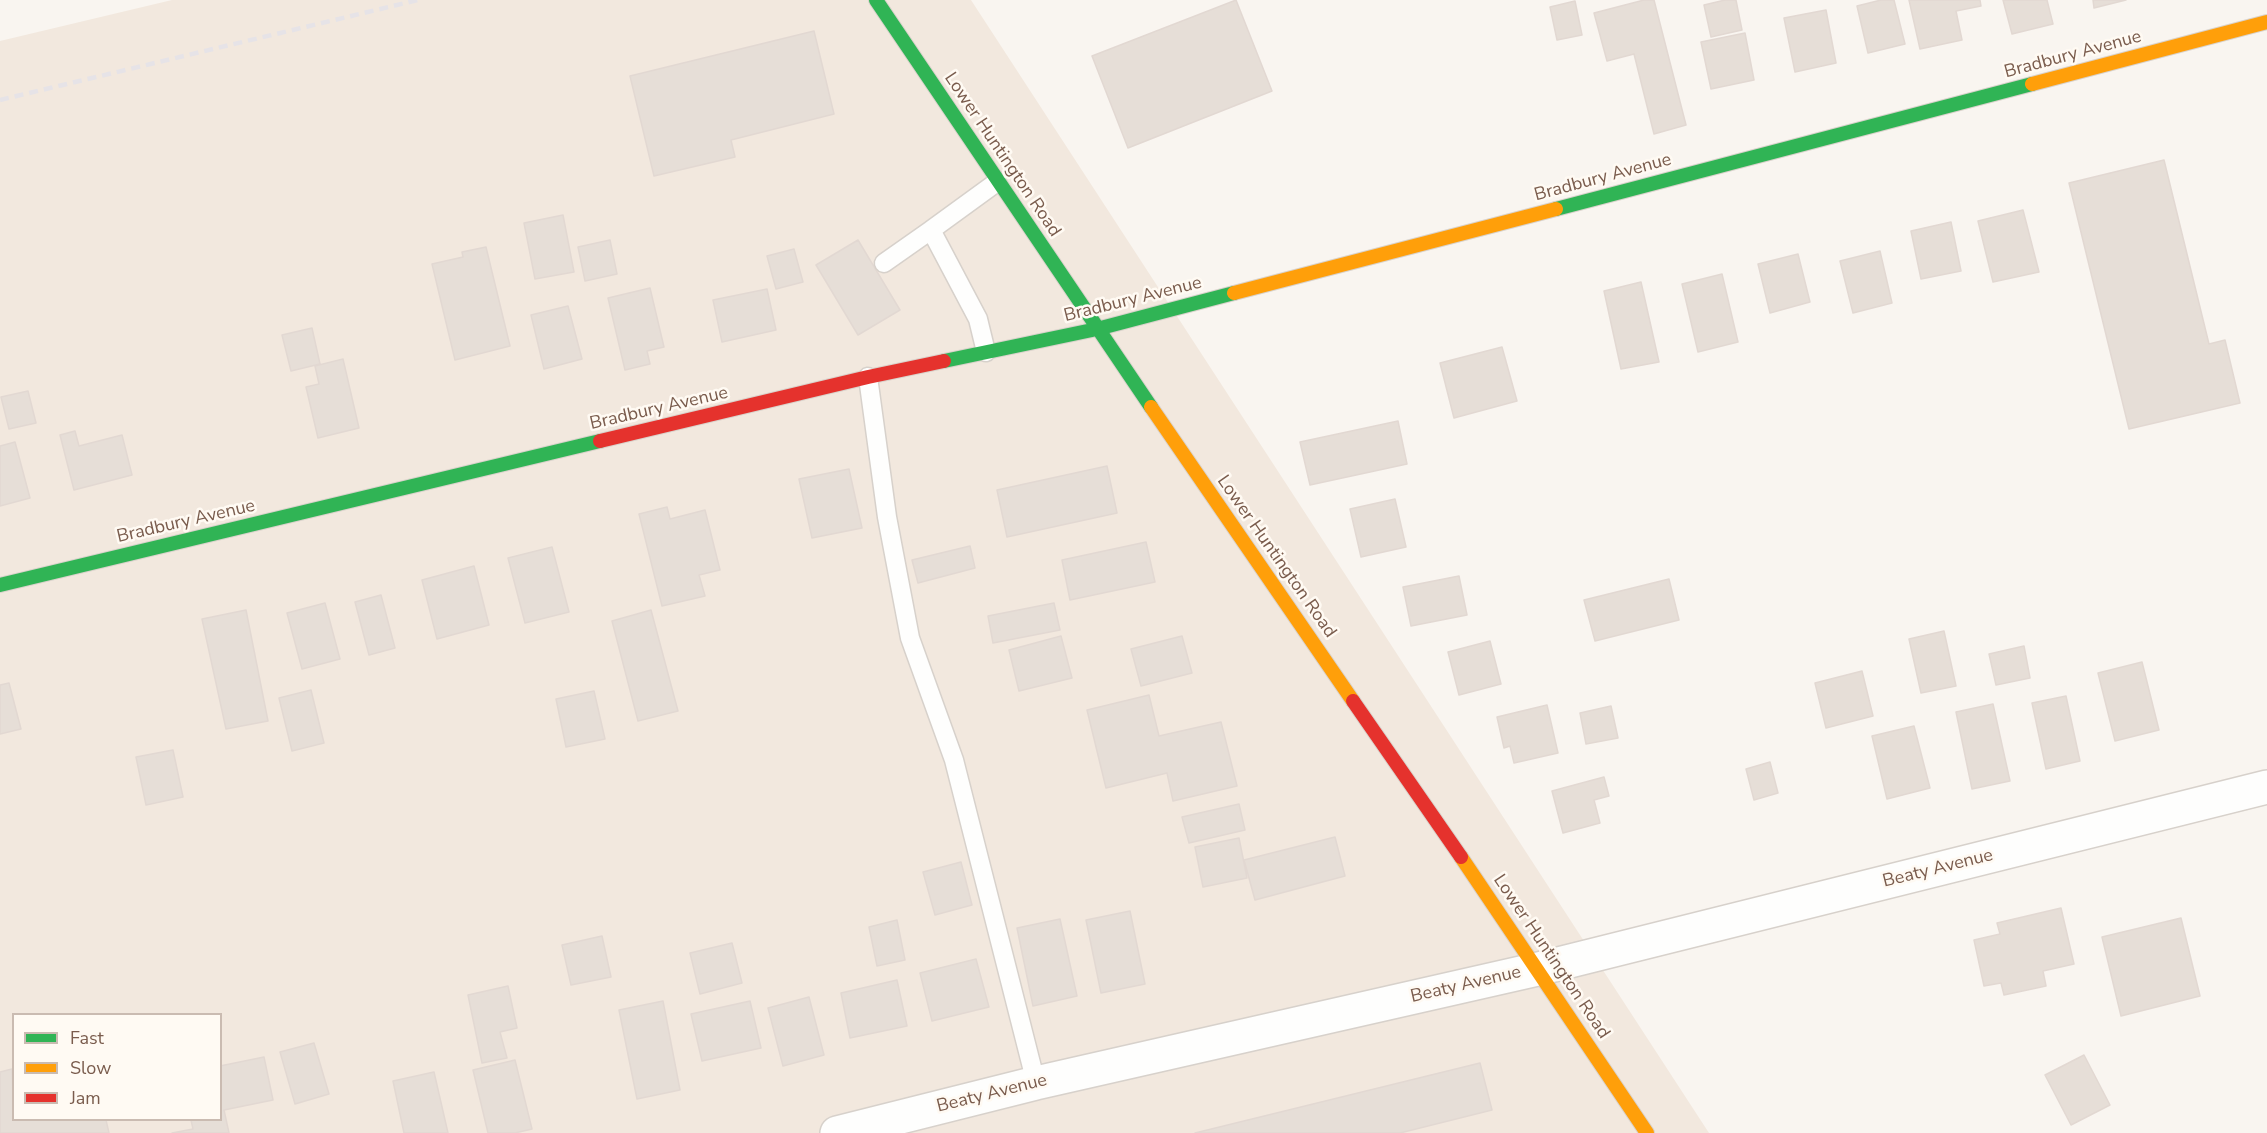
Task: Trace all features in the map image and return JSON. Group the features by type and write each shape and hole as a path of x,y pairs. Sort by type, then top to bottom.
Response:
{"street":[{"name":"Lower Huntington Road","path":"876,0 1097,329 1538,969 1647,1133"},
{"name":"Bradbury Avenue","path":"0,585 868,377 1097,329 2267,22"},
{"name":"Beaty Avenue","path":"837,1133 1036,1083 1538,969 2267,787"}],"lane":[{"path":"884,263 998,182"},
{"path":"931,230 978,319 986,352"},
{"path":"868,377 888,517 910,638 954,760 1036,1083"}],"shaded area":[{"path":"172,0 971,0 1709,1133 0,1133 0,41"}],"building":[{"path":"1236,0 1272,91 1128,148 1092,56"},
{"path":"1644,0 1654,0 1686,125 1654,134 1634,54 1607,61 1594,13"},
{"path":"1736,0 1742,30 1711,37 1704,5"},
{"path":"1881,0 1894,0 1905,44 1868,53 1857,6"},
{"path":"1909,0 1980,0 1981,6 1956,11 1962,40 1920,49"},
{"path":"2003,0 2047,0 2053,24 2012,34"},
{"path":"2093,0 2126,0 2094,8"},
{"path":"1575,1 1582,35 1557,40 1550,7"},
{"path":"1826,10 1836,63 1795,72 1784,18"},
{"path":"814,31 834,114 731,140 735,157 654,176 630,76"},
{"path":"1745,33 1754,80 1711,89 1701,42"},
{"path":"2164,160 2209,344 2225,340 2240,403 2129,429 2069,183"},
{"path":"2023,210 2039,272 1993,282 1978,221"},
{"path":"563,215 574,272 535,279 524,223"},
{"path":"1951,222 1961,271 1921,279 1911,231"},
{"path":"610,240 617,274 585,281 578,247"},
{"path":"858,240 900,310 858,335 816,265"},
{"path":"486,247 510,346 455,360 432,264 463,257 462,252"},
{"path":"794,249 803,282 776,289 767,256"},
{"path":"1880,251 1892,303 1853,313 1840,261"},
{"path":"1798,254 1810,302 1770,313 1758,264"},
{"path":"1722,274 1738,342 1698,352 1682,284"},
{"path":"1641,282 1659,362 1621,369 1604,291"},
{"path":"650,288 664,347 647,351 650,364 625,370 608,298"},
{"path":"767,289 776,330 722,342 713,300"},
{"path":"568,306 582,359 544,369 531,315"},
{"path":"312,328 320,364 291,371 282,335"},
{"path":"1502,347 1517,401 1454,418 1440,363"},
{"path":"343,359 359,428 318,438 306,387 319,384 315,366"},
{"path":"28,391 36,423 9,429 1,397"},
{"path":"1398,421 1407,464 1310,485 1300,442"},
{"path":"75,431 79,446 122,435 132,475 74,490 60,435"},
{"path":"15,442 30,498 0,506 0,446"},
{"path":"1107,466 1117,513 1007,537 997,490"},
{"path":"849,469 862,528 812,538 799,479"},
{"path":"1395,499 1406,547 1361,557 1350,509"},
{"path":"667,507 670,519 705,510 720,570 699,575 705,596 662,606 639,514"},
{"path":"1146,542 1155,582 1070,600 1062,560"},
{"path":"970,546 975,568 918,583 912,560"},
{"path":"552,547 569,612 525,623 508,558"},
{"path":"474,566 489,625 437,639 422,580"},
{"path":"1459,576 1467,615 1411,626 1403,587"},
{"path":"1669,579 1679,620 1595,641 1584,600"},
{"path":"381,595 395,648 369,655 355,602"},
{"path":"325,603 340,659 302,669 287,613"},
{"path":"1054,603 1060,630 993,643 988,616"},
{"path":"246,610 268,721 226,729 202,619"},
{"path":"651,610 678,711 638,721 612,621"},
{"path":"1944,631 1956,686 1921,693 1909,639"},
{"path":"1061,636 1072,678 1019,691 1009,650"},
{"path":"1182,636 1192,673 1141,686 1131,649"},
{"path":"1490,641 1501,684 1459,695 1448,652"},
{"path":"2024,646 2030,678 1996,685 1989,654"},
{"path":"2142,662 2159,730 2115,741 2098,673"},
{"path":"1862,671 1873,716 1826,728 1815,683"},
{"path":"9,683 21,729 0,734 0,685"},
{"path":"311,690 324,743 292,751 279,698"},
{"path":"594,691 605,739 566,747 556,699"},
{"path":"1149,695 1159,736 1221,722 1237,786 1173,801 1167,773 1106,788 1087,710"},
{"path":"2066,696 2080,761 2046,769 2032,703"},
{"path":"1993,704 2010,781 1972,789 1956,712"},
{"path":"1547,705 1558,753 1514,763 1510,746 1504,748 1497,717"},
{"path":"1611,706 1618,738 1586,744 1580,713"},
{"path":"1914,726 1930,788 1887,799 1872,736"},
{"path":"173,750 183,797 146,805 136,757"},
{"path":"1770,762 1778,793 1754,800 1746,769"},
{"path":"1604,777 1609,796 1594,800 1600,823 1563,833 1552,791"},
{"path":"1239,804 1245,830 1189,843 1182,817"},
{"path":"1335,837 1345,876 1255,900 1244,860"},
{"path":"1239,838 1247,878 1203,887 1195,847"},
{"path":"961,862 972,905 935,915 923,872"},
{"path":"2061,908 2074,964 2043,971 2046,986 2004,995 2001,983 1984,986 1974,940 2000,934 1997,923"},
{"path":"1130,911 1145,984 1101,993 1086,920"},
{"path":"2181,918 2200,996 2121,1016 2102,937"},
{"path":"1060,919 1077,996 1033,1006 1017,928"},
{"path":"897,920 905,960 877,966 869,927"},
{"path":"602,936 611,977 571,985 562,945"},
{"path":"732,943 742,983 700,994 690,953"},
{"path":"976,959 989,1007 932,1021 920,973"},
{"path":"897,980 907,1026 850,1038 841,993"},
{"path":"508,986 517,1028 500,1032 507,1058 482,1063 468,995"},
{"path":"809,997 824,1055 783,1066 768,1008"},
{"path":"663,1001 680,1090 637,1099 619,1010"},
{"path":"750,1001 761,1048 702,1061 691,1014"},
{"path":"314,1043 329,1094 295,1104 280,1052"},
{"path":"2084,1055 2110,1105 2071,1125 2045,1075"},
{"path":"264,1057 273,1100 224,1110 229,1133 172,1133 193,1129 191,1121 222,1121 222,1066"},
{"path":"515,1060 532,1129 515,1133 488,1133 473,1070"},
{"path":"1480,1063 1492,1110 1400,1133 1195,1133"},
{"path":"12,1069 12,1121 106,1121 109,1133 0,1133 0,1072"},
{"path":"434,1072 448,1133 404,1133 393,1081"}],"railway":[{"path":"0,100 418,0"}],"traffic: fast":[{"path":"876,0 1151,407"},
{"path":"1556,209 2032,84"},
{"path":"944,361 1097,329 1234,293"},
{"path":"0,585 600,441"}],"traffic: slow":[{"path":"2032,84 2267,22"},
{"path":"1234,293 1556,209"},
{"path":"1151,407 1353,701"},
{"path":"1461,857 1647,1133"}],"traffic: jam":[{"path":"600,441 944,361"},
{"path":"1353,701 1461,857"}]}
